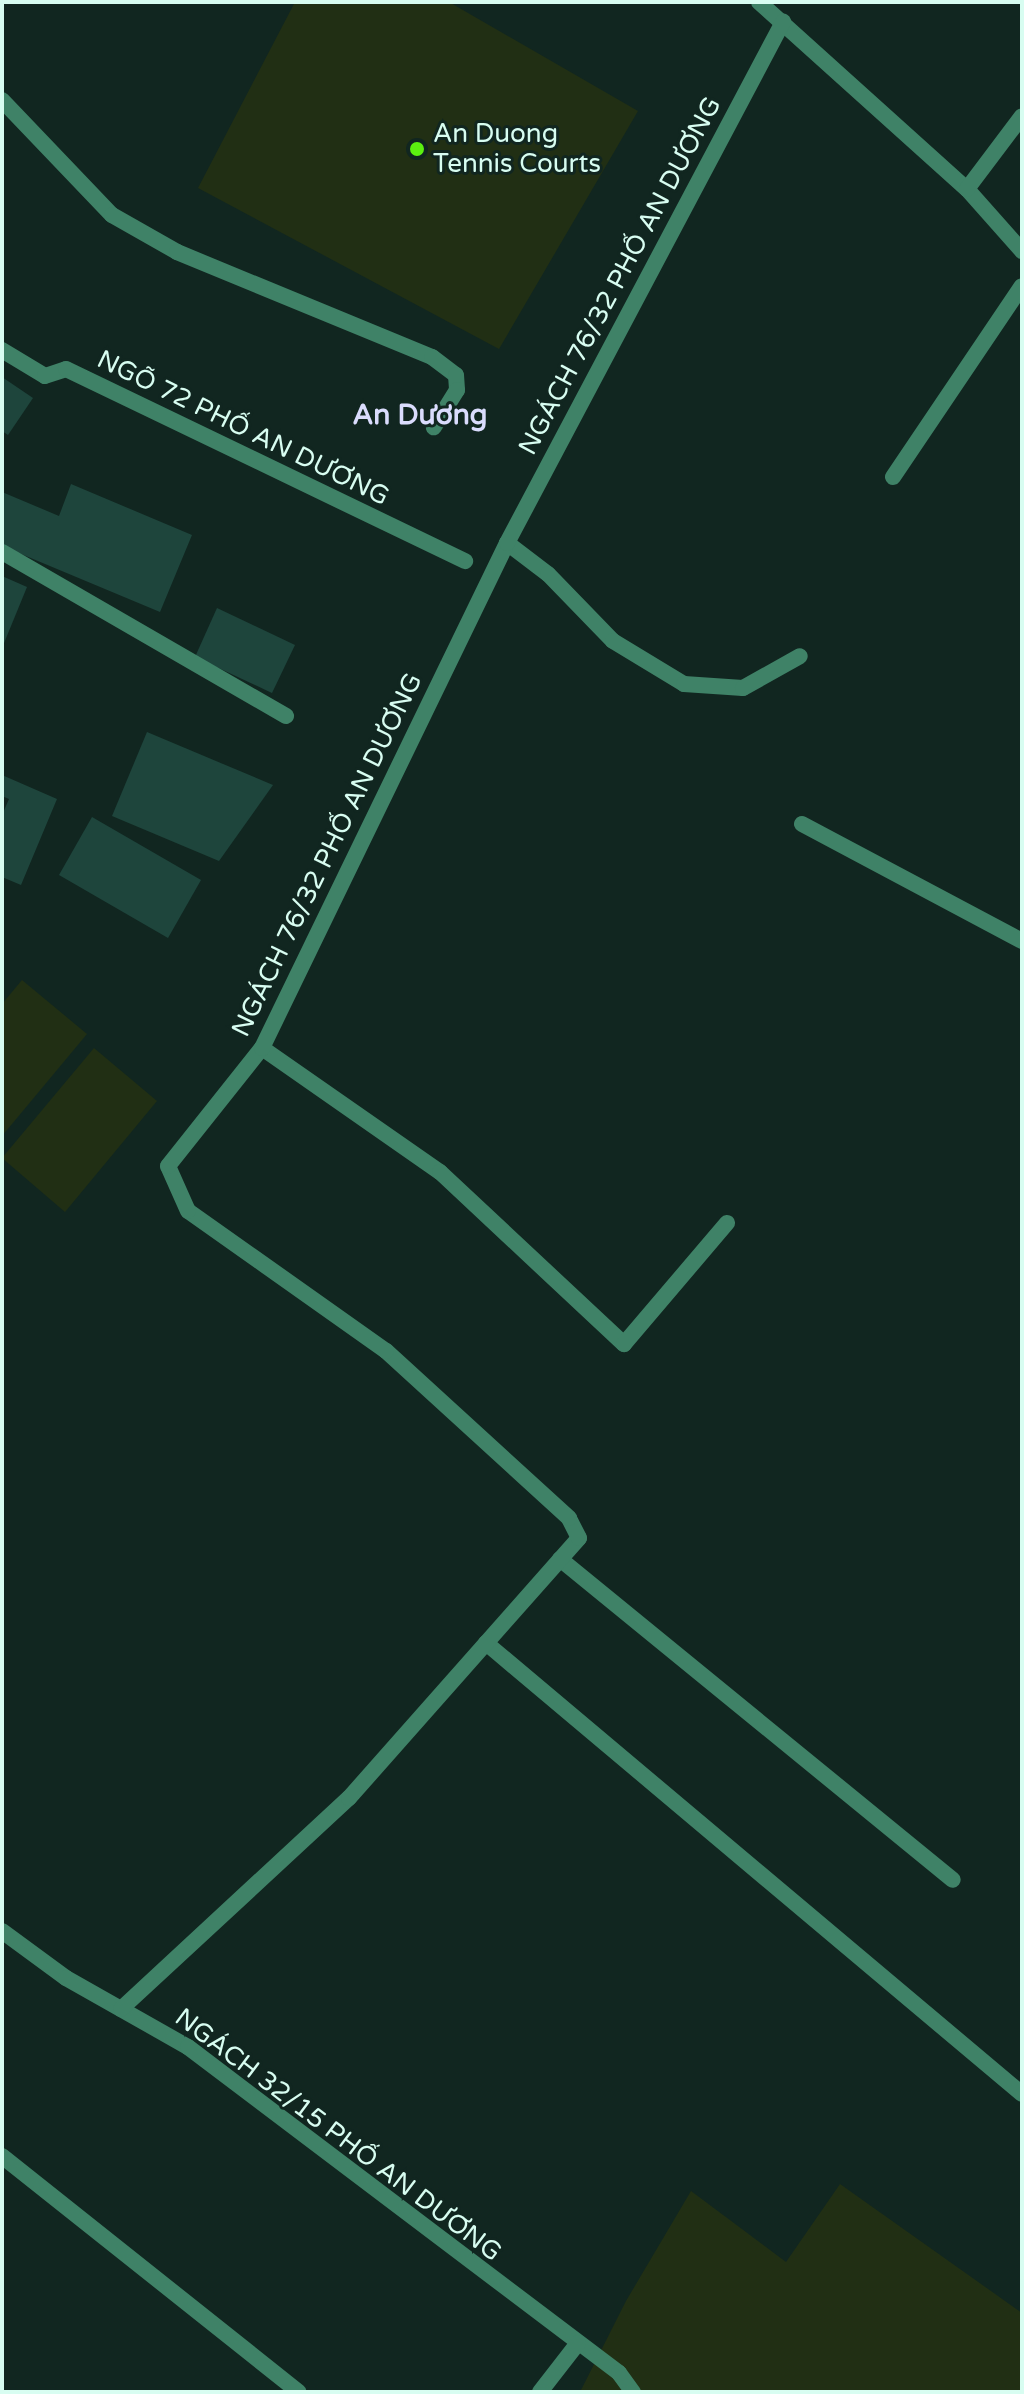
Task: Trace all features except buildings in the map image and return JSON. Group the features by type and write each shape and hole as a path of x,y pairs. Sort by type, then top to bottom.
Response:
{"street":[{"path":"759,2 967,189 1022,251"},
{"name":"NGÁCH 76/32 PHỐ AN DƯƠNG","path":"121,2009 349,1798 579,1538 569,1518 386,1351 188,1211 168,1166 262,1048 507,543 783,22"},
{"path":"2,100 112,215 177,252 432,357 456,375 457,390 434,427"},
{"path":"967,189 1017,135 1022,116"},
{"path":"893,477 1022,286"},
{"name":"NGÕ 72 PHỐ AN DƯƠNG","path":"2,350 45,376 66,369 465,561"},
{"path":"507,543 548,574 613,641 684,684 743,688 800,656"},
{"path":"2,552 286,716"},
{"path":"802,824 1022,941"},
{"path":"262,1048 440,1172 624,1344 727,1223"},
{"path":"560,1559 953,1880"},
{"path":"486,1643 1022,2094"},
{"name":"NGÁCH 32/15 PHỐ AN DƯƠNG","path":"2,1931 121,2009 188,2047 619,2373 633,2392"},
{"path":"2,2156 299,2392"},
{"path":"540,2392 578,2343"}],"green space":[{"name":"An Duong Tennis Courts","path":"295,2 449,2 638,111 499,349 198,188"},
{"path":"22,980 87,1034 2,1136 2,1004"},
{"path":"94,1048 157,1101 65,1212 2,1158"},
{"path":"840,2184 1022,2313 1022,2392 580,2392 626,2301 691,2191 786,2262"}],"place":[{"name":"An Duong Tennis Courts","path":"417,149"}],"district":[{"name":"An Dương","path":"420,415"}]}
